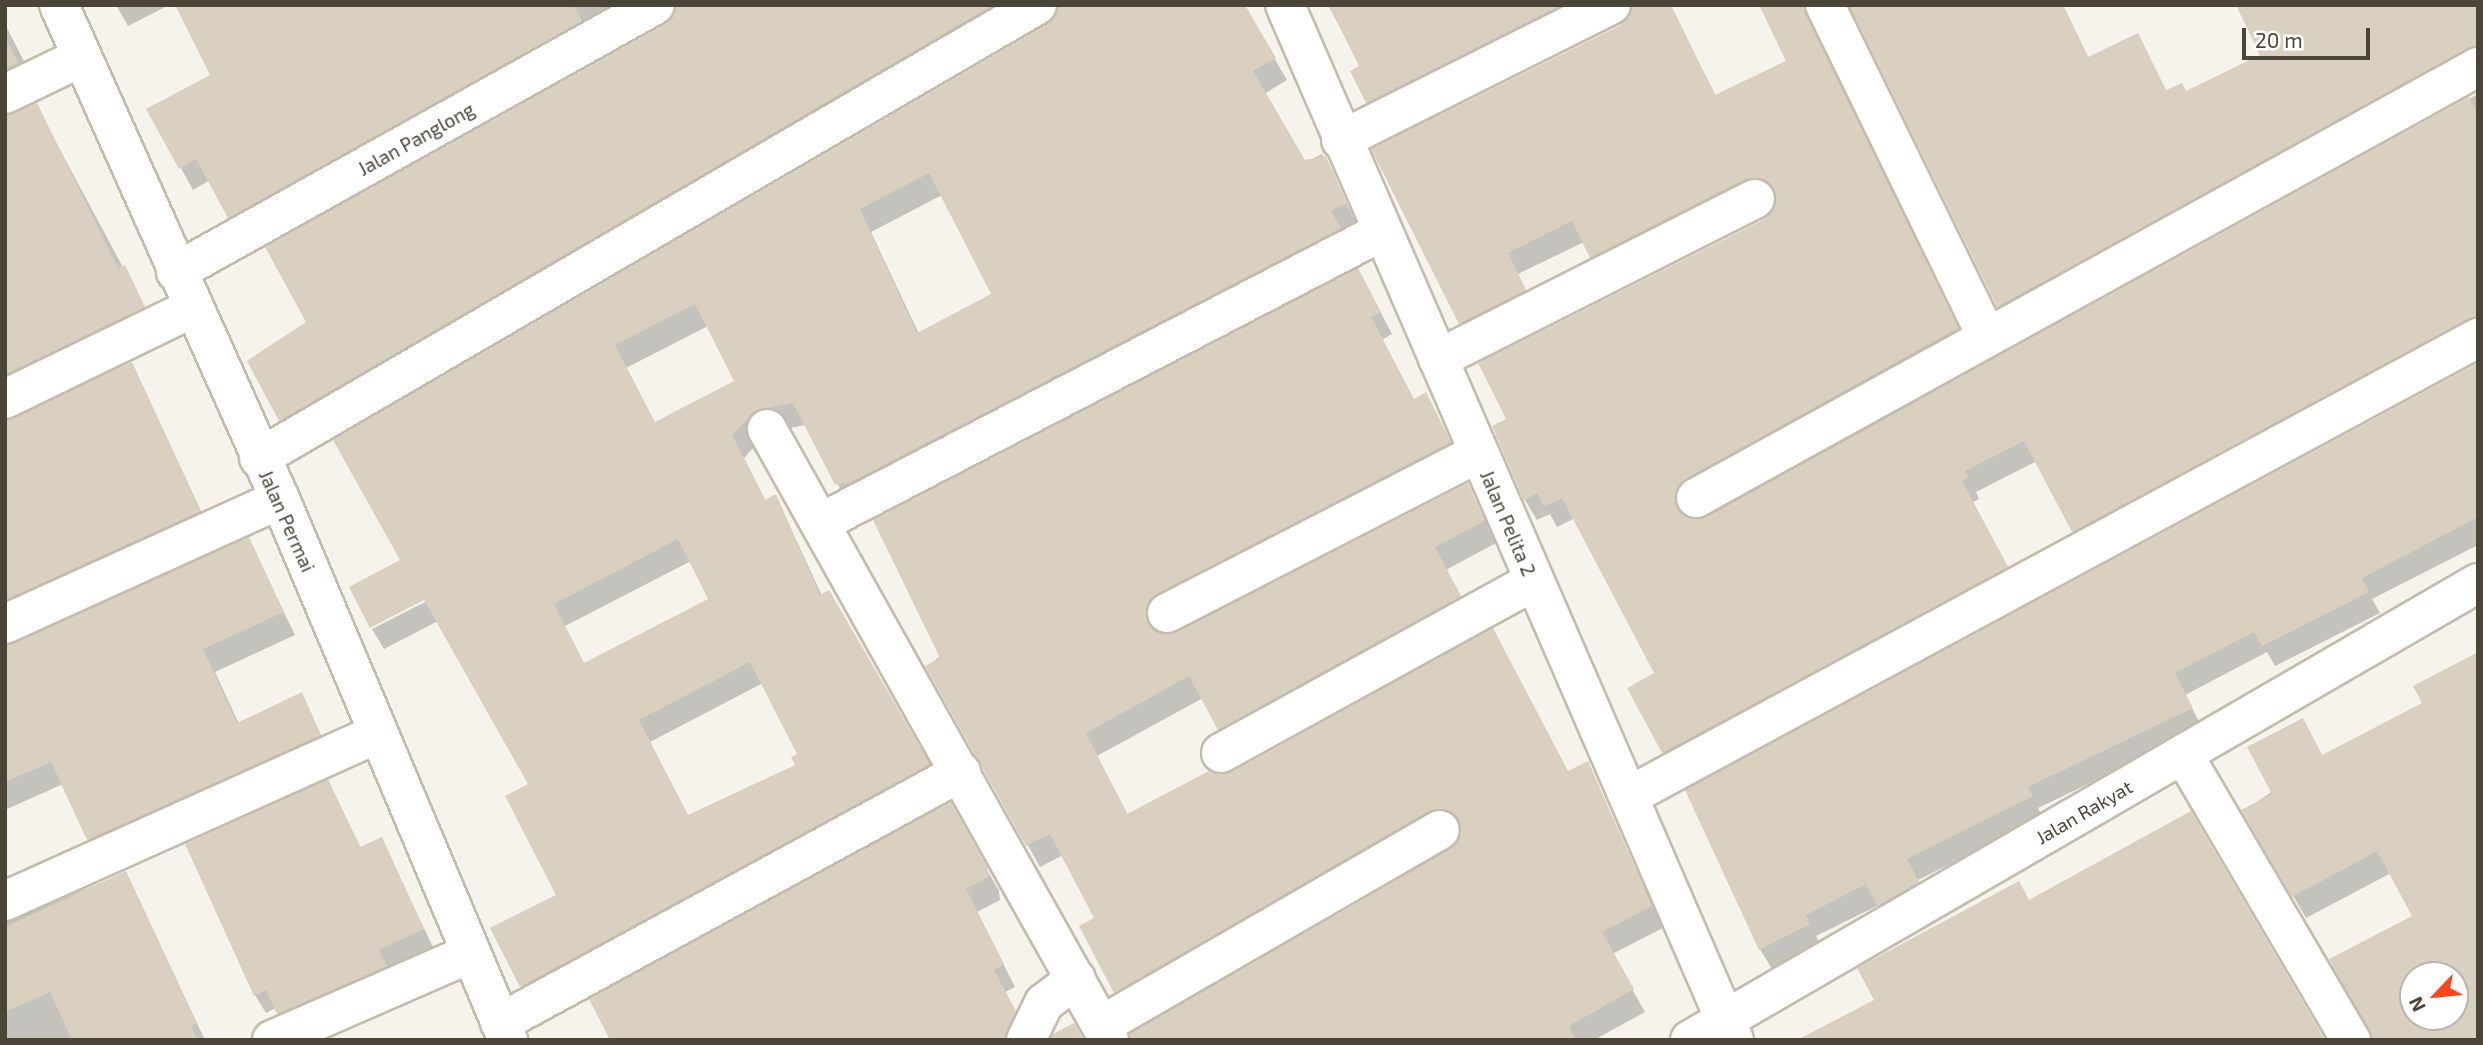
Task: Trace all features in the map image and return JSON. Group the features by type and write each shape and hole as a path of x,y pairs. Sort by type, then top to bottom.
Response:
{"street":[{"name":"Jalan Permai","path":"59,5 259,458 280,499 376,734 504,1032"},
{"path":"259,458 1037,5"},
{"name":"Jalan Pelita 2","path":"1284,5 1379,233 1438,359 1730,1030"},
{"path":"1340,140 1611,5"},
{"path":"1825,5 1986,335"},
{"name":"Jalan Panglong","path":"176,272 642,8"},
{"path":"5,94 82,57"},
{"path":"1696,498 1986,335 2478,67"},
{"path":"1438,359 1755,199"},
{"path":"822,522 1379,233"},
{"path":"5,399 192,308"},
{"path":"1629,796 2478,338"},
{"path":"767,429 822,522 1106,1032 1440,830"},
{"path":"1167,613 1478,453"},
{"path":"5,624 280,499"},
{"path":"1221,753 1534,582"},
{"name":"Jalan Rakyat","path":"1690,1040 1730,1030 2183,754 2478,583"},
{"path":"5,901 376,734"},
{"path":"2183,754 2351,1040"},
{"path":"504,1032 961,772"},
{"path":"272,1040 469,954"},
{"path":"1026,1040 1044,1003 1076,979"}],"building":[{"path":"175,5 574,5 582,21 228,218 196,159 179,169 146,109 210,75"},
{"path":"677,5 993,5 279,421 247,361 306,322 265,247 666,24"},
{"path":"1059,5 1245,5 1276,58 1253,71 1305,160 1326,156 1347,203 1331,211 1341,228 853,481 835,485 793,403 756,410 732,435 765,500 776,494 820,595 829,590 930,764 520,987 490,928 556,895 505,796 528,784 424,600 370,628 349,587 400,560 333,440 1048,24","holes":["929,173 991,294 917,333 860,209","695,304 734,381 655,422 615,345","678,539 708,599 584,663 554,604","750,662 797,754 791,757 795,765 688,815 639,720"]},
{"path":"1329,5 1562,5 1366,103 1350,71 1359,66"},
{"path":"1633,5 1671,5 1715,95 1786,61 1759,5 1803,5 1958,328 1685,479 1674,498 1685,517 1707,517 2469,97 2478,115 2478,316 2072,532 2024,441 1965,471 1969,477 1962,481 2008,567 1662,753 1627,688 1654,673 1562,498 1544,507 1537,493 1524,501 1492,426 1506,419 1478,363 1765,219 1774,210 1775,190 1766,180 1745,179 1590,258 1572,221 1508,253 1526,290 1459,324 1371,149 1621,25"},
{"path":"1849,5 2063,5 2088,57 2138,33 2166,90 2182,83 2186,91 2260,55 2236,5 2478,5 2478,45 1997,307"},
{"path":"5,36 18,63 5,70"},
{"path":"37,103 118,268 125,265 145,307 6,374 5,116"},
{"path":"1358,268 1381,312 1371,317 1414,399 1426,392 1451,442 1157,594 1148,602 1147,622 1156,632 1177,632 1468,483 1485,521 1435,547 1461,596 1218,730 1189,676 1086,733 1127,814 1209,771 1232,772 1493,628 1568,771 1588,761 1652,906 1602,932 1634,989 1569,1026 1576,1040 1131,1040 1129,1034 1451,849 1459,840 1459,820 1450,811 1429,811 1114,993 1079,926 1094,918 1050,834 1026,846 925,666 940,658 873,520"},
{"path":"132,362 201,511 5,600 5,421"},
{"path":"2478,363 2478,517 2362,578 2369,592 2262,646 2254,632 2175,673 2193,708 2028,787 2033,796 1907,859 1919,882 1877,906 1866,884 1806,915 1810,924 1759,950 1685,790"},
{"path":"249,537 284,612 203,649 237,723 302,692 321,735 87,840 51,762 5,782 5,645"},
{"path":"2478,652 2478,1040 2373,1040 2329,959 2412,916 2377,851 2292,897 2241,810 2272,794 2247,747 2303,718 2322,755 2422,703 2413,686"},
{"path":"328,779 360,847 382,837 424,929 379,950 387,966 277,1014 266,990 254,996 185,844"},
{"path":"951,802 987,867 989,877 966,889 1004,964 994,970 1016,1011 1004,1040 610,1040 589,999"},
{"path":"2191,811 2325,1040 1797,1040 1874,1000 1857,968 2019,881 2029,900"},
{"path":"126,871 197,1023 191,1026 198,1040 72,1040 50,992 5,1012 5,927"},
{"path":"1074,1023 1084,1040 1050,1040 1053,1034"}]}
